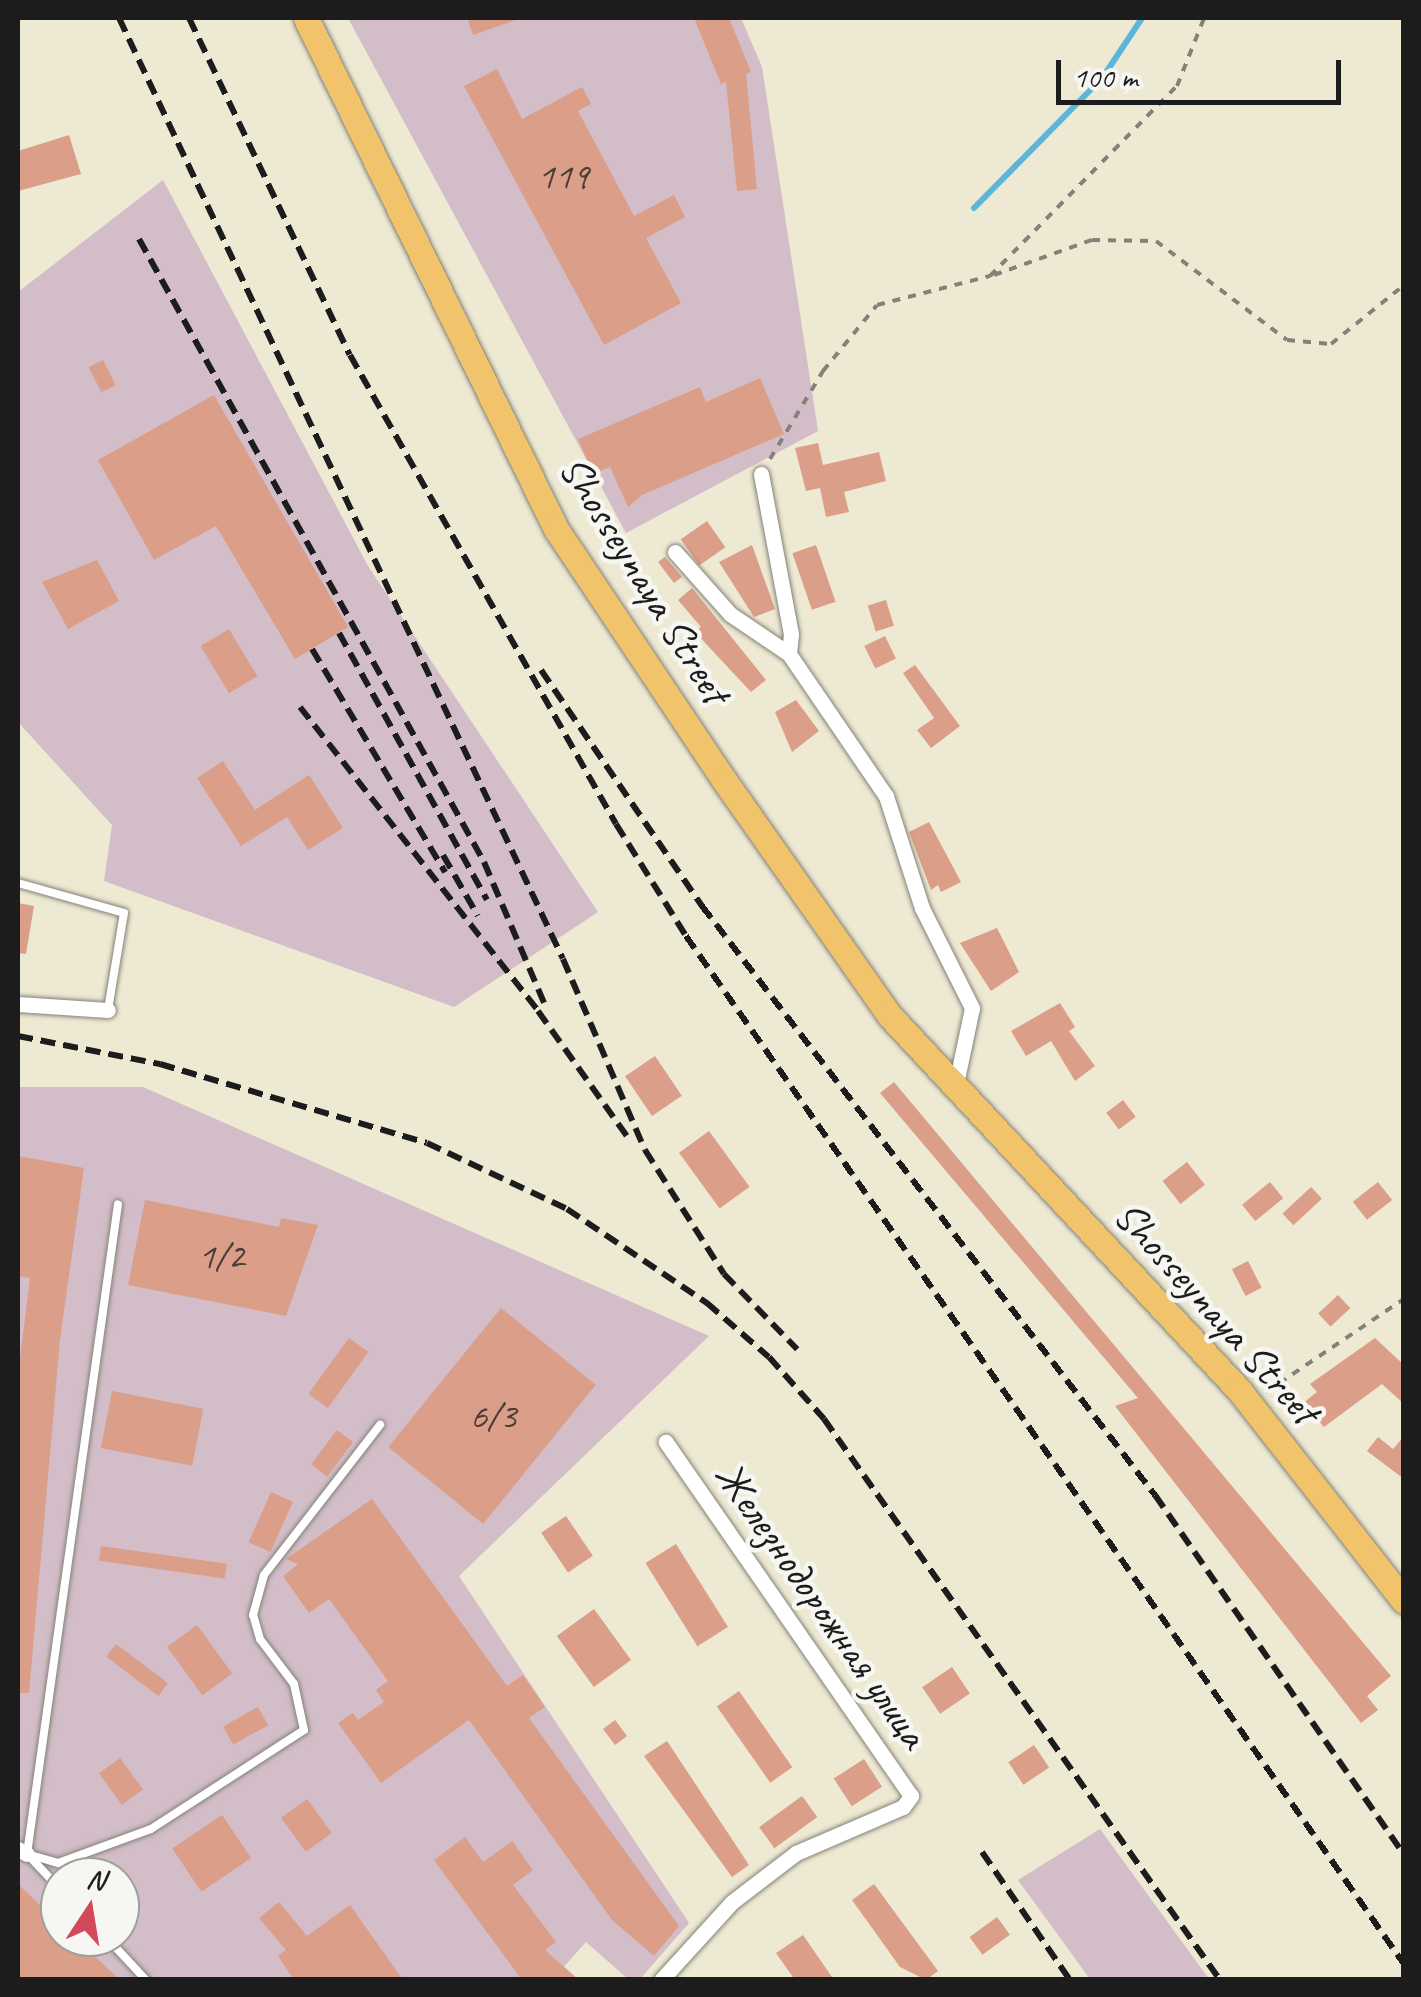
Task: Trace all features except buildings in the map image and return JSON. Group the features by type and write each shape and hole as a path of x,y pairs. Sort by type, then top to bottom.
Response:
{"main road":[{"name":"Shosseynaya Street","path":"311,19 556,529 890,1016 1250,1404 1404,1602"}],"street":[{"name":"Shosseynaya Street","path":"761,474 792,634 789,654"},
{"name":"Shosseynaya Street","path":"675,552 730,614 789,654 886,796 922,908 972,1008 955,1089"},
{"path":"18,1004 108,1010"},
{"name":"Железнодорожная улица","path":"662,1980 732,1902 796,1853 903,1807 911,1796 666,1442"}],"lane":[{"path":"18,883 124,912 108,1010"},
{"path":"22,1852 118,1204"},
{"path":"22,1852 58,1864 151,1828 304,1730 294,1684 260,1639 253,1616 264,1575 380,1426"},
{"path":"22,1852 40,1870"},
{"path":"125,1957 146,1980"}],"path":[{"path":"990,276 1178,86 1204,18"},
{"path":"761,474 823,370 876,305 990,276 1092,240 1156,241 1286,340 1331,344 1404,284"},
{"path":"1250,1404 1404,1299"}],"shaded area":[{"path":"348,18 741,18 762,67 818,431 626,533"},
{"path":"163,180 368,566 598,912 454,1007 104,881 112,825 18,722 18,292"},
{"path":"18,1087 143,1087 709,1336 459,1576 689,1923 640,1979 628,1979 586,1942 553,1979 18,1980"},
{"path":"1100,1829 1209,1979 1090,1979 1018,1880"}],"waterway":[{"path":"974,208 1103,77 1142,18"}],"railway":[{"path":"119,18 563,959 645,1150 724,1274 797,1349"},
{"path":"189,18 350,355 616,824 686,936 1404,1964"},
{"path":"139,239 484,862 545,1005"},
{"path":"339,633 487,900"},
{"path":"312,649 445,872"},
{"path":"541,670 702,906 1155,1495 1404,1854"},
{"path":"300,707 538,1011 631,1142"},
{"path":"443,855 478,916"},
{"path":"18,1036 160,1064 427,1143 567,1209 707,1303 769,1357 824,1419 1220,1980"},
{"path":"982,1852 1070,1980"}]}
